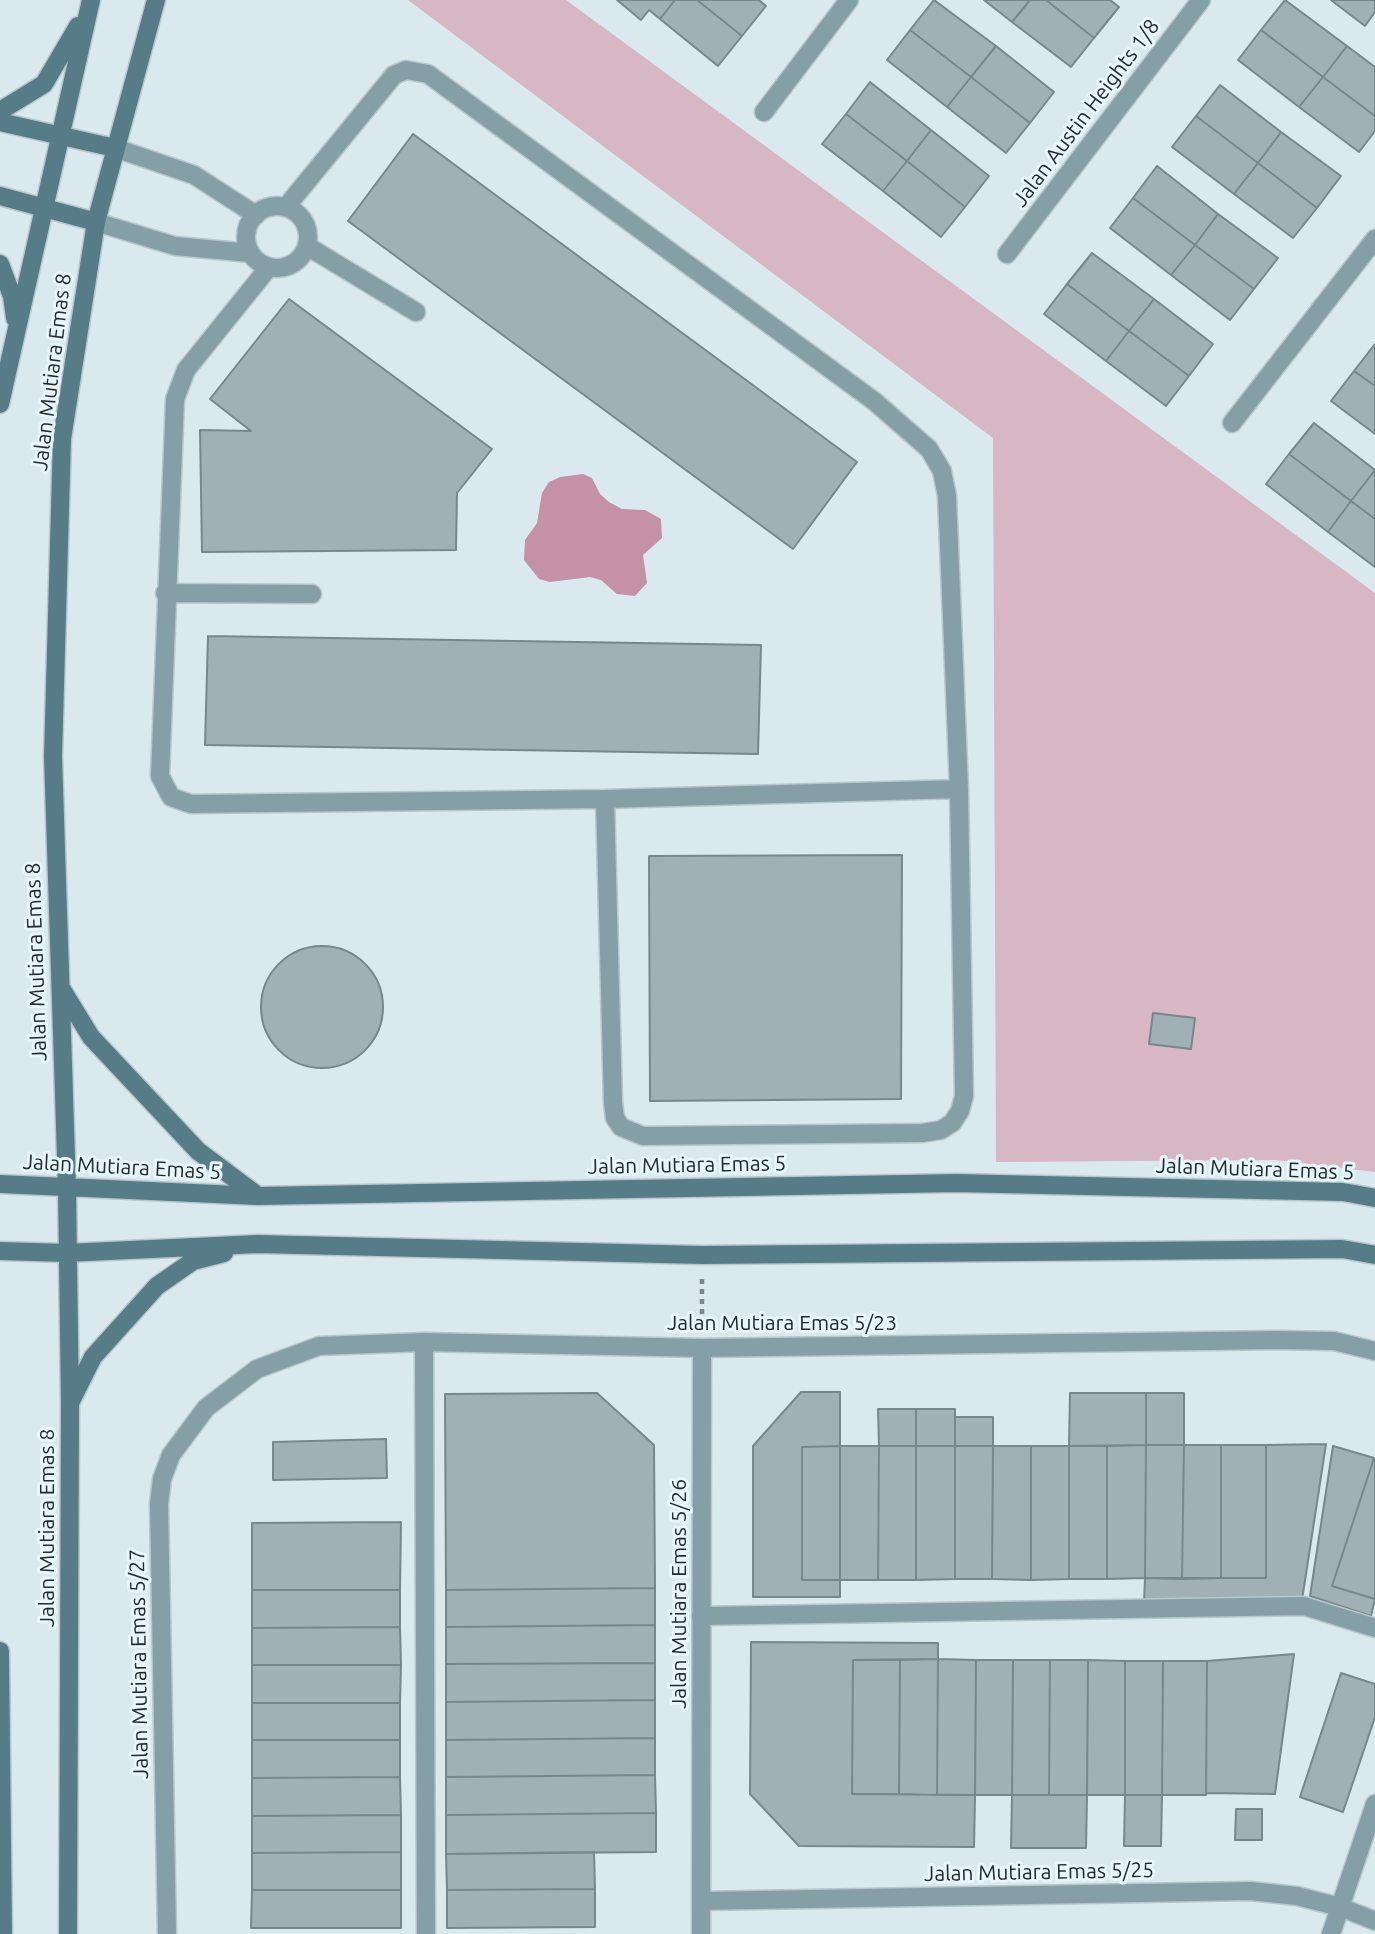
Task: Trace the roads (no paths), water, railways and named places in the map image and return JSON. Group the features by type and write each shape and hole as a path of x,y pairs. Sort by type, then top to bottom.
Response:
{"main road":[{"name":"Jalan Mutiara Emas 8","path":"68,1934 70,1404 67,1187 53,756 62,439 96,222 156,0"},
{"name":"Jalan Mutiara Emas 8","path":"0,404 89,4"},
{"path":"0,111 44,84 89,4"},
{"path":"0,122 115,149"},
{"path":"0,196 96,222"},
{"path":"0,264 12,296 17,329"},
{"path":"59,985 91,1037 198,1150 258,1196"},
{"name":"Jalan Mutiara Emas 5","path":"0,1184 258,1196 957,1183 1343,1192 1375,1198"},
{"path":"70,1404 93,1357 157,1286 193,1261 258,1244"},
{"path":"0,1251 66,1253 258,1244 702,1255 1342,1249 1375,1255"},
{"path":"0,1651 3,1934"}],"street":[{"path":"764,113 849,0"},
{"name":"Jalan Austin Heights 1/8","path":"1007,254 1201,0"},
{"path":"286,207 394,75 407,71 428,74 874,401 920,440 942,471 947,496 959,789 964,1096 960,1111 952,1123 941,1130 922,1133 643,1136 621,1127 615,1118 613,1103 605,799"},
{"path":"115,149 194,175 256,215"},
{"path":"270,207 286,207 305,222 309,238 296,262 288,267 268,267 250,253 246,233 256,215 270,207"},
{"path":"96,222 175,246 250,253"},
{"path":"1232,423 1375,239"},
{"path":"307,246 416,312"},
{"path":"268,267 192,362 177,389 165,593 160,776 164,788 178,801 205,804 605,799 959,789"},
{"path":"165,593 312,594"},
{"name":"Jalan Mutiara Emas 5/23","path":"206,1408 257,1369 319,1346 424,1342 702,1348 1277,1340 1334,1341 1375,1351"},
{"path":"424,1342 426,1934"},
{"name":"Jalan Mutiara Emas 5/26","path":"701,1934 702,1348"},
{"name":"Jalan Mutiara Emas 5/27","path":"167,1934 159,1504 162,1479 171,1455 206,1408"},
{"path":"701,1616 1304,1606 1375,1628"},
{"path":"1331,1934 1375,1804"},
{"name":"Jalan Mutiara Emas 5/25","path":"701,1901 1250,1891 1297,1896 1340,1907 1375,1921"}]}
